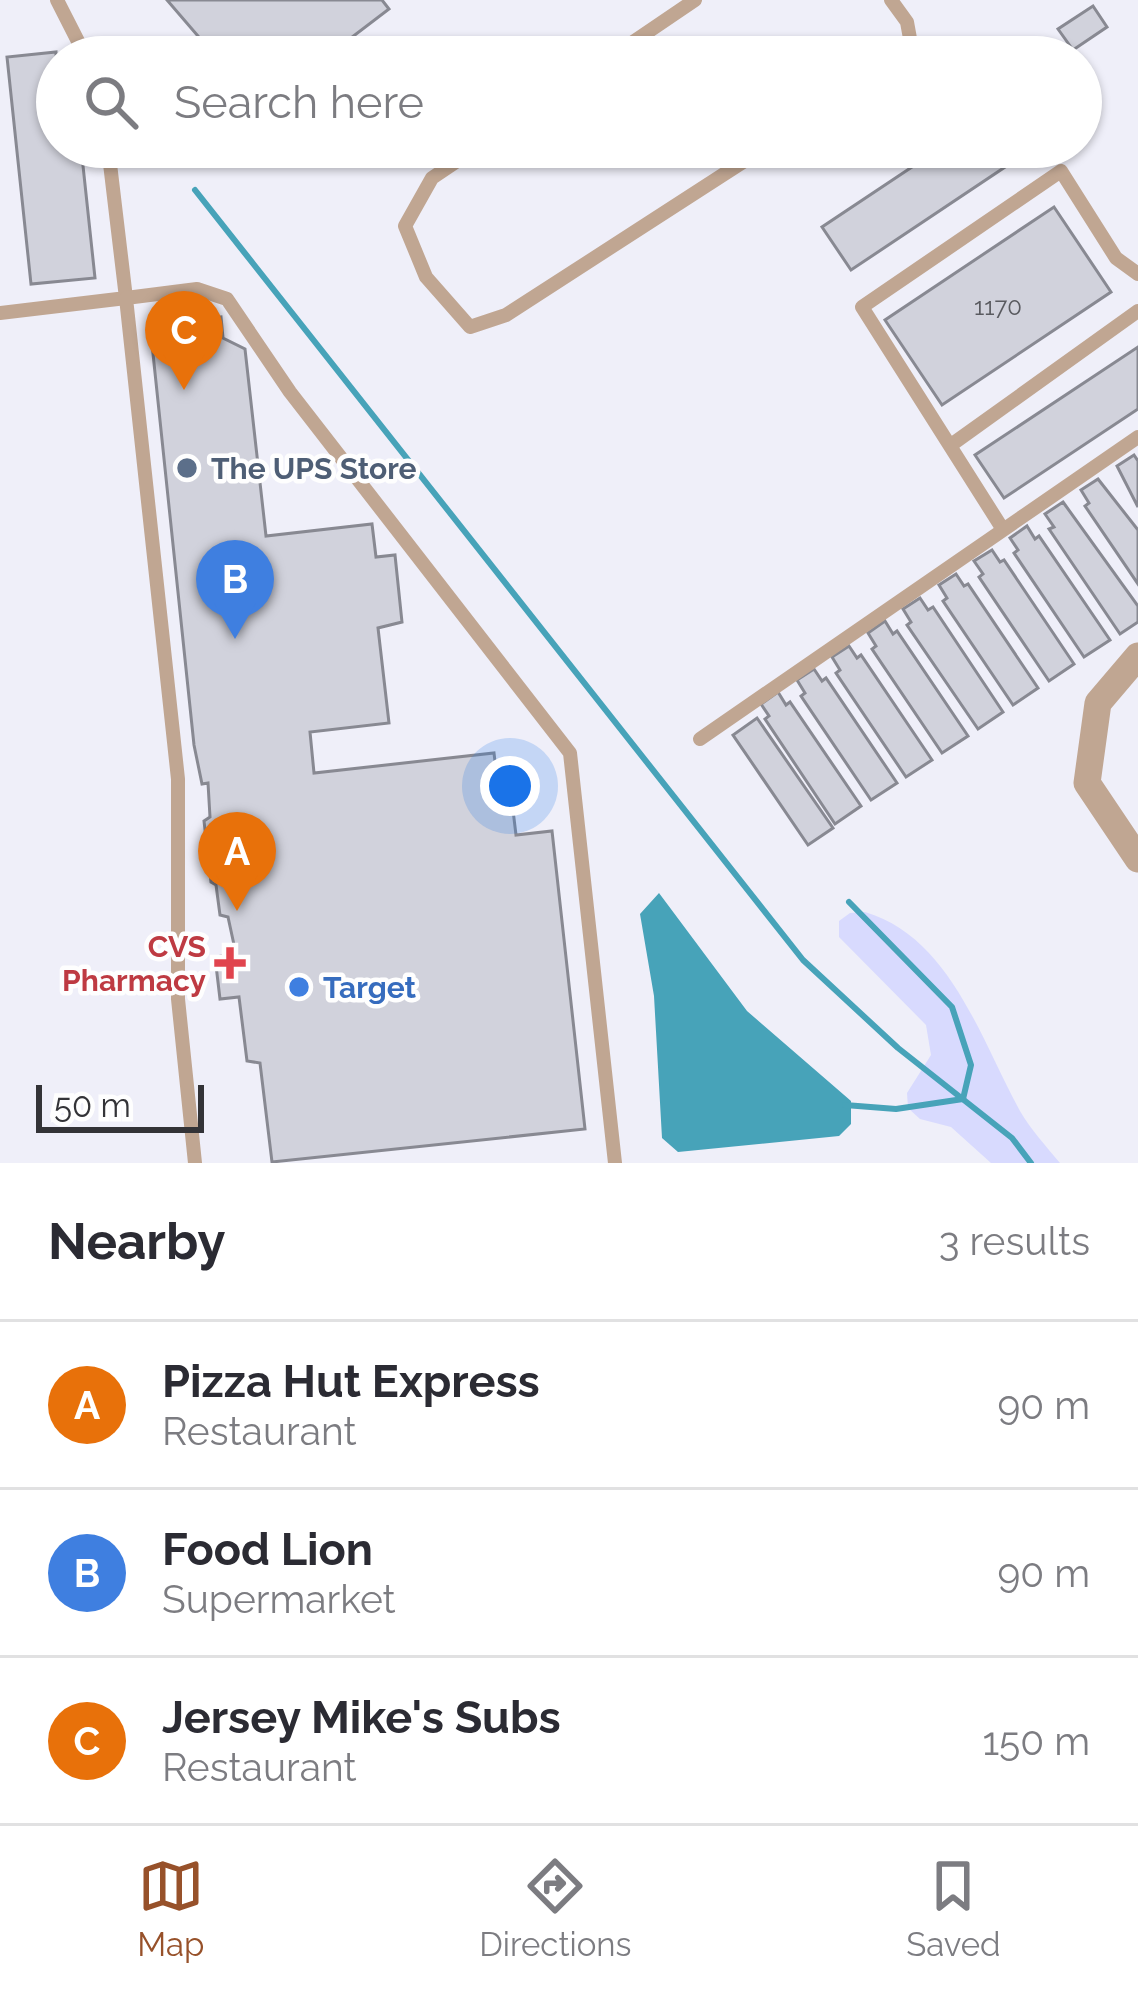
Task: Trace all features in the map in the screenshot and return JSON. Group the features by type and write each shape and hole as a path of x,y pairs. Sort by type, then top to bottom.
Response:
{"street":[{"path":"1138,656 1098,703 1087,783 1138,859"}],"lane":[{"path":"58,0 76,36"},
{"path":"642,36 695,0"},
{"path":"891,0 907,22 910,36"},
{"path":"111,168 178,778 178,998 196,1163"},
{"path":"447,168 432,178 405,226 426,278 470,327 506,315 734,168"},
{"path":"1002,528 862,308 1061,171 1116,258 1138,274"},
{"path":"0,313 197,289 226,299 290,392 570,753 615,1163"},
{"path":"950,445 1138,311"},
{"path":"700,739 1138,436"}],"shaded area":[{"path":"659,893 747,1011 851,1101 851,1124 839,1136 678,1152 662,1138 654,996 640,914"},
{"path":"865,912 894,925 941,967 976,1023 1020,1111 1060,1163 991,1163 951,1127 920,1119 908,1108 907,1093 931,1055 926,1025 839,937 839,921 850,913"}],"building":[{"path":"167,0 382,0 389,9 354,36 198,36"},
{"path":"1093,6 1107,27 1094,36 1063,36 1058,29"},
{"path":"36,54 36,168 83,168 95,278 31,284 7,57"},
{"path":"910,168 1004,168 851,270 822,227"},
{"path":"1054,207 1111,292 942,405 885,320"},
{"path":"221,317 223,338 245,349 266,536 372,524 376,557 395,555 402,622 378,628 389,723 310,732 314,773 494,753 501,811 513,810 516,835 552,831 585,1129 272,1162 260,1063 247,1061 239,997 220,999 215,957 236,954 228,917 220,915 216,885 211,882 204,821 210,817 208,783 202,784 194,745 150,325"},
{"path":"1138,347 1138,409 1004,498 975,455"},
{"path":"1134,455 1138,461 1138,507 1117,466"},
{"path":"1098,479 1138,530 1138,584 1085,506 1089,503 1081,490"},
{"path":"1063,502 1138,606 1138,622 1120,634 1049,529 1054,527 1045,514"},
{"path":"1027,526 1035,539 1039,536 1110,640 1084,657 1014,553 1018,550 1010,538"},
{"path":"992,550 1000,562 1004,560 1074,664 1049,681 979,577 983,574 974,561"},
{"path":"956,574 964,586 968,584 1038,688 1013,705 943,601 947,598 939,585"},
{"path":"920,598 928,610 933,607 1003,712 978,729 907,625 911,622 903,609"},
{"path":"885,621 893,634 897,631 968,736 942,753 872,649 876,646 868,633"},
{"path":"849,646 857,658 861,655 932,760 906,777 836,673 840,670 832,657"},
{"path":"814,669 822,681 826,678 897,783 871,800 801,696 805,693 797,680"},
{"path":"778,692 786,705 790,702 861,806 835,824 765,719 769,716 761,704"},
{"path":"757,718 833,828 808,845 733,735"}],"waterway":[{"path":"195,190 803,960 898,1048 1012,1138 1031,1163"},
{"path":"845,1105 896,1109 963,1099 971,1065 952,1007 849,902"}],"place":[{"name":"Jersey Mike's Subs","path":"184,390"},
{"name":"The UPS Store","path":"187,468"},
{"name":"Food Lion","path":"235,639"},
{"name":"Pizza Hut Express","path":"237,911"},
{"name":"CVS Pharmacy","path":"230,963"},
{"name":"Target","path":"299,987"}]}
